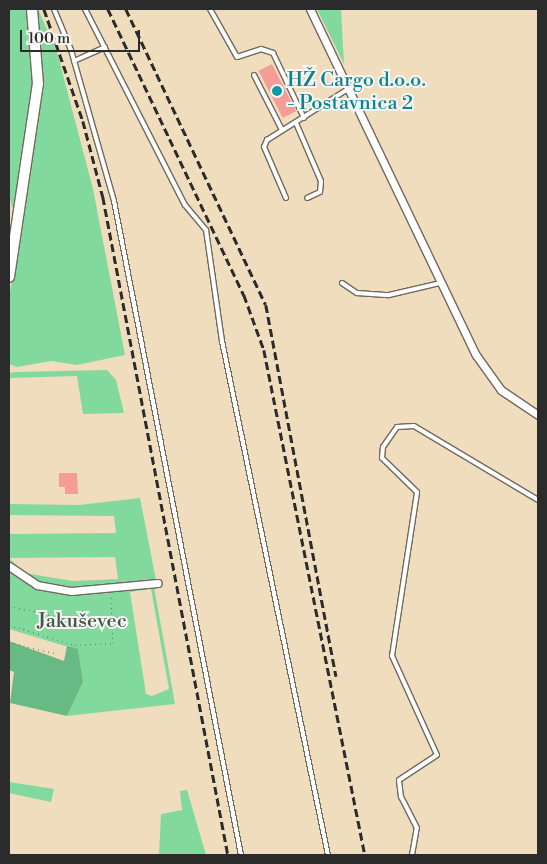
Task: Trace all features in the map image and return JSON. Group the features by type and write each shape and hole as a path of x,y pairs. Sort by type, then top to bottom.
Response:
{"main road":[{"path":"9,277 30,144 39,63 32,9"}],"street":[{"path":"310,9 440,283 487,372 501,390 538,414"},
{"path":"9,567 38,585 71,591 158,583"}],"lane":[{"path":"54,9 74,60 126,254 241,855"},
{"path":"85,9 186,205 206,230 212,254 222,341 328,855"},
{"path":"210,9 237,57 261,49 273,53 304,118"},
{"path":"74,60 105,46"},
{"path":"254,75 282,130"},
{"path":"286,198 264,147 282,130 348,89"},
{"path":"296,123 321,181 320,192 307,198"},
{"path":"342,283 357,293 389,295 440,283"},
{"path":"412,855 417,828 399,780 437,755 392,656 417,492 382,458 383,447 397,427 414,426 538,500"}],"path":[{"path":"9,625 75,645 113,643 111,595"},
{"path":"9,606 68,619"},
{"path":"9,642 58,654"}],"green space":[{"path":"9,9 29,9 34,81 15,217 9,196"},
{"path":"38,9 57,52 93,189 125,355 77,365 51,361 17,367 9,364 9,299 42,78"},
{"path":"317,9 341,9 344,64"},
{"path":"107,370 116,380 124,413 83,414 77,376 9,378 9,373 15,372"},
{"path":"140,498 156,580 79,590 35,581 9,563 9,558 9,534 116,533 114,516 9,515 9,504 79,505","holes":["115,557 118,579 73,581 24,573 9,558"]},
{"name":"Jakuševec","path":"9,571 31,584 78,593 154,587 175,704 67,716 83,682 78,650 9,629","holes":["151,589 169,689 152,696 146,694 130,592"]},
{"path":"9,641 64,661 67,646 78,649 83,682 67,716 10,703 14,672 9,670"},
{"path":"9,782 54,789 51,802 9,793"},
{"path":"187,790 206,855 159,855 161,814 182,810 180,791"}],"building":[{"name":"HŽ Cargo d.o.o. - Postavnica 2","path":"272,64 296,111 283,118 259,71"},
{"path":"59,473 77,473 78,494 65,494 65,487 59,487"}],"railway":[{"path":"44,9 83,121 103,197 228,855"},
{"path":"108,9 244,295 264,350 365,855"},
{"path":"126,9 266,305 336,676"}],"place":[{"name":"HŽ Cargo d.o.o. - Postavnica 2","path":"277,91"}]}
